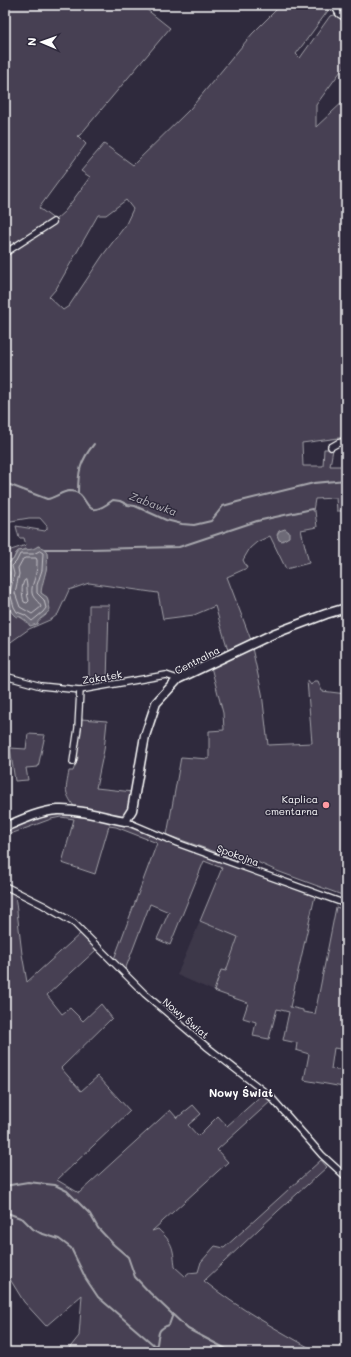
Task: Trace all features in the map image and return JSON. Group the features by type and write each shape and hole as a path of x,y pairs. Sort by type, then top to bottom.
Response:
{"street":[{"path":"334,5 339,14 346,18"},
{"path":"5,253 53,222"},
{"path":"331,447 338,443 346,442"},
{"name":"Centralna","path":"125,821 132,810 145,736 156,703 178,679 273,634 325,614 346,608"},
{"name":"Zakątek","path":"5,676 41,686 80,690 166,675 178,679"},
{"path":"73,762 78,728 80,690"},
{"path":"5,827 17,821 57,810 75,811 125,821"},
{"name":"Spokojna","path":"125,821 177,843 346,904"},
{"name":"Nowy Świat","path":"5,886 43,905 74,923 145,994 206,1046 271,1097 322,1155 346,1177"}],"shaded area":[{"path":"5,5 141,5 170,28 78,136 86,144 39,208 55,220 65,211 90,177 81,171 104,144 133,165 190,109 252,34 281,5 329,5 330,8 296,54 300,58 330,16 335,15 346,23 346,64 316,105 316,127 346,99 346,437 302,443 303,466 323,466 324,449 333,449 330,466 346,466 346,511 337,511 336,498 315,499 313,511 315,511 317,527 301,530 309,563 286,569 270,536 257,542 250,548 243,560 247,568 227,577 251,640 228,650 215,606 194,615 163,619 158,593 89,583 69,590 58,614 52,619 29,629 8,644 5,657 5,552 26,545 24,538 19,538 16,526 45,531 47,526 40,518 29,518 5,522","holes":["126,200 133,209 125,226 103,255 69,306 63,310 49,297 56,289 98,215 106,215","39,546 47,553 46,570 41,586 41,593 48,600 48,605 46,615 37,621 31,621 23,619 12,610 6,593 10,573 10,561 13,560 16,553 25,549 32,550"]},
{"path":"89,605 109,605 107,683 89,686"},
{"path":"252,648 262,693 268,745 312,743 307,680 311,685 314,681 318,681 322,691 346,694 346,901 341,899 342,895 277,871 246,857 244,862 167,835 181,757 209,759 209,731 224,730 223,713 211,667"},
{"path":"81,719 107,721 104,750 96,788 133,792 129,806 122,818 75,808 67,794 66,790 69,771 73,771 78,758 77,751"},
{"path":"28,734 45,735 38,767 26,768 28,780 15,781 10,748 26,749"},
{"path":"56,813 78,815 121,824 315,896 290,1007 303,1010 303,1012 315,1014 336,907 346,910 346,1050 334,1048 331,1069 345,1071 346,1062 346,1072 343,1087 304,1080 309,1054 296,1050 297,1043 283,1040 289,1012 277,1009 269,1039 253,1036 256,1022 243,1018 248,1003 214,991 221,970 226,971 238,937 200,921 222,868 204,861 170,945 157,939 169,912 150,904 125,970 114,959 157,843 116,827 109,826 95,874 62,863 74,819 61,817 51,819 5,836 5,832 22,824"},
{"path":"5,890 15,894 27,982 81,933 97,949 47,995 62,1014 70,1008 83,1021 101,1004 112,1018 61,1068 81,1091 98,1076 130,1111 57,1180 79,1193 170,1110 177,1118 193,1105 201,1114 188,1125 198,1136 218,1116 227,1126 263,1094 271,1101 217,1150 228,1162 152,1231 158,1229 167,1238 173,1250 175,1267 186,1277 188,1273 198,1272 201,1262 215,1246 224,1248 321,1160 327,1167 204,1281 245,1310 317,1352 168,1352 163,1348 159,1352 68,1352 67,1351 79,1336 82,1295 46,1326 24,1302 5,1271"},
{"path":"200,921 238,937 225,972 221,970 214,991 177,975"}],"water":[{"path":"285,529 289,532 289,537 282,541 279,540 277,535 279,531"},
{"path":"38,546 45,549 47,554 47,564 41,593 47,597 50,609 37,624 30,626 21,617 15,616 11,612 7,595 10,573 6,567 7,564 13,560 18,551 36,548"}],"waterway":[{"path":"78,493 81,467 89,450 94,444"},
{"name":"Zabawka","path":"5,483 47,499 70,491 82,496 91,508 96,509 103,507 113,500 120,501 166,520 194,525 211,521 223,506 314,483 346,480"},
{"path":"45,549 179,547 257,521 312,509"},
{"path":"5,1186 28,1182 55,1185 67,1191 90,1214 98,1228 128,1257 135,1277 150,1293 188,1329 232,1352"},
{"path":"5,1212 23,1219 33,1229 40,1233 59,1239 71,1248 86,1279 98,1297 155,1346 157,1344 160,1330 169,1325 173,1314"}],"place":[{"name":"Kaplica cmentarna","path":"326,805"}],"district":[{"name":"Nowy Świat","path":"241,1093"}]}
